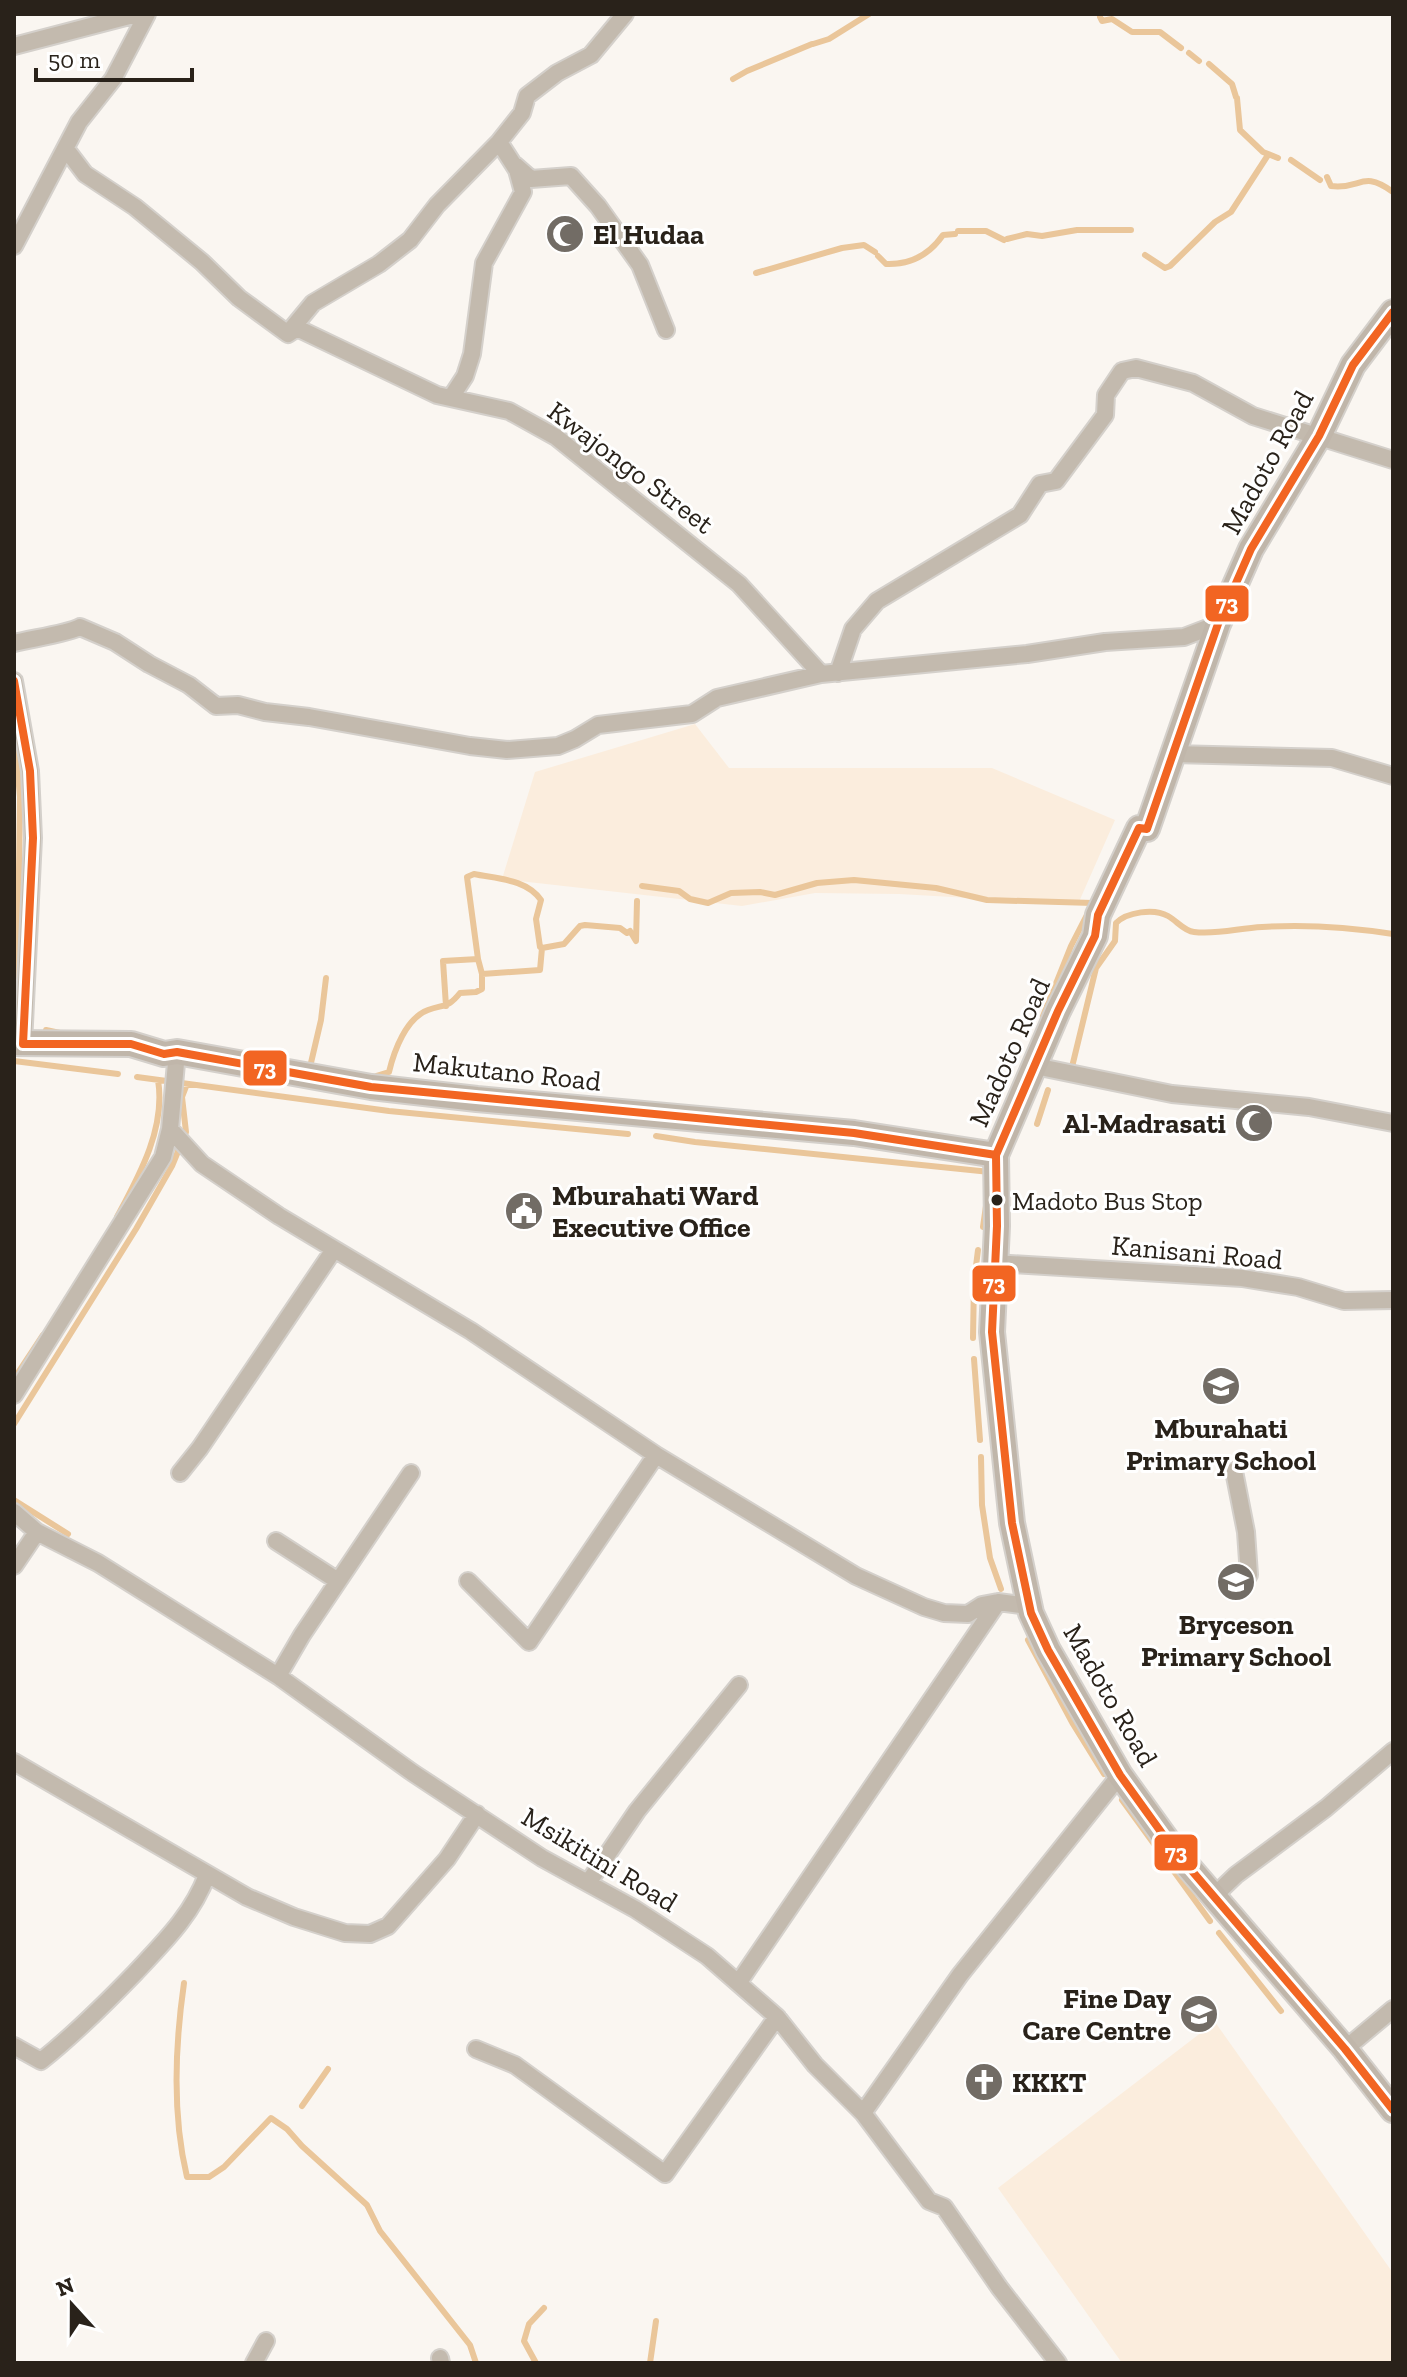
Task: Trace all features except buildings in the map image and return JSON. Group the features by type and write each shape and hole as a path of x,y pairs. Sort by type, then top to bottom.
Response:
{"main road":[{"name":"Madoto Road","path":"1393,312 1353,365 1319,436 1251,549 1218,624 1147,829 1139,828 1098,915 1095,936 1058,1011 996,1155 997,1226 992,1332 1012,1523 1029,1606 1048,1650 1120,1775 1174,1850 1345,2049 1393,2110"},
{"name":"Makutano Road","path":"19,1044 131,1044 164,1054 177,1052 371,1087 827,1130 996,1155"}],"street":[{"path":"14,46 137,14"},
{"path":"14,246 79,122 113,79 147,14"},
{"path":"288,334 313,303 379,264 410,240 437,205 499,142 522,113 527,96 557,73 591,55 625,14"},
{"path":"452,396 465,376 472,354 484,263 523,192 517,170 499,142"},
{"name":"Kwajongo Street","path":"66,149 85,174 144,214 202,262 239,298 288,334 297,328 437,395 509,411 556,437 739,584 830,673"},
{"path":"511,162 531,179 571,176 598,206 640,265 666,330"},
{"path":"830,673 853,629 877,601 1020,515 1040,484 1056,481 1105,415 1106,395 1122,371 1136,368 1193,383 1253,416 1393,460"},
{"path":"14,643 63,631 72,632 80,627 115,642 189,685 216,706 238,705 265,712 507,750 558,746 598,725 692,714 717,698 830,673 1027,654 1105,642 1184,637 1218,624"},
{"path":"14,681 30,771 31,873 19,1044"},
{"path":"1173,754 1332,758 1393,776"},
{"path":"14,870 31,873"},
{"path":"14,1395 163,1157 171,1130 177,1052"},
{"path":"1035,1066 1172,1094 1309,1107 1393,1123"},
{"path":"171,1130 202,1164 333,1251 471,1331 656,1455 856,1576 944,1613 968,1614 982,1605 998,1602 1029,1606"},
{"path":"180,1473 333,1251"},
{"name":"Kanisani Road","path":"994,1263 1242,1278 1298,1287 1344,1301 1393,1300"},
{"path":"468,1581 529,1642 656,1455"},
{"path":"1234,1471 1246,1532 1249,1575"},
{"path":"278,1676 411,1473"},
{"name":"Msikitini Road","path":"14,1512 37,1532 98,1563 278,1676 369,1742 542,1858 635,1909 707,1956 739,1982 777,2017 815,2065 863,2113 929,2201 944,2207 999,2287 1058,2363"},
{"path":"14,1566 37,1532"},
{"path":"276,1541 338,1581"},
{"path":"739,1982 998,1602"},
{"path":"588,1883 637,1811 739,1685"},
{"path":"1214,1896 1236,1875 1326,1808 1393,1751"},
{"path":"14,1762 247,1897 294,1917 345,1933 370,1934 388,1926 447,1859 477,1814"},
{"path":"863,2113 960,1975 1120,1775"},
{"path":"14,2046 41,2061 73,2036 179,1926 200,1893 207,1875"},
{"path":"1345,2049 1393,2009"},
{"path":"476,2049 515,2065 665,2174 777,2017"},
{"path":"254,2363 266,2341"}],"shaded area":[{"path":"695,724 729,768 992,768 1115,820 1078,904 899,894 815,893 742,906 502,879 535,772"},
{"path":"1215,2022 1393,2273 1393,2363 1122,2363 998,2188"}],"waterway":[{"path":"813,44 829,39 869,14"},
{"path":"1100,17 1102,21 1112,19 1132,32 1160,32 1181,48"},
{"path":"733,79 812,44"},
{"path":"1189,53 1199,61"},
{"path":"1209,64 1232,84 1236,97"},
{"path":"1237,98 1240,130 1263,152 1278,158"},
{"path":"1145,255 1165,268 1170,266 1215,222 1231,212 1268,155"},
{"path":"1291,160 1320,180"},
{"path":"1327,177 1331,186 1367,181 1393,192"},
{"path":"1007,239 1027,234 1042,236 1077,230 1131,230"},
{"path":"958,231 986,231 1004,240"},
{"path":"878,256 886,264 911,261 932,248 943,235 955,234"},
{"path":"756,273 842,248 864,245 875,252"},
{"path":"14,730 20,797 18,942 14,978"},
{"path":"446,1006 443,961 478,959 482,974 540,970 542,948 536,919 541,900 535,893 511,881 474,874 467,877 478,959"},
{"path":"642,886 679,891 690,899 708,903 731,893 775,895 817,883 854,880 936,888 987,900 1093,903 1071,946 1043,1016"},
{"path":"542,948 564,944 580,926 585,925 630,931 636,941 637,901"},
{"path":"1072,1067 1096,968 1115,941 1116,923 1127,916 1148,912 1162,914 1187,930 1203,933 1296,926 1393,934"},
{"path":"376,1076 389,1072 398,1045 413,1020 428,1010 449,1003 460,993 482,989 482,974"},
{"path":"310,1067 321,1020 326,978"},
{"path":"46,1030 60,1033"},
{"path":"14,1061 118,1074"},
{"path":"137,1077 389,1111 628,1134"},
{"path":"117,1217 149,1151 158,1116 158,1080"},
{"path":"14,1424 172,1166 186,1132 182,1097 187,1084"},
{"path":"1037,1124 1048,1090"},
{"path":"656,1136 990,1172"},
{"path":"983,1227 986,1206"},
{"path":"973,1338 978,1250"},
{"path":"14,1379 43,1335"},
{"path":"974,1359 980,1440"},
{"path":"981,1457 982,1505 990,1558 1001,1589"},
{"path":"14,1500 68,1534"},
{"path":"1028,1640 1104,1774"},
{"path":"1122,1800 1210,1921"},
{"path":"1219,1933 1281,2011"},
{"path":"184,1983 176,2080 179,2129 187,2177 209,2177 224,2167 271,2118 287,2129 367,2205 380,2231 470,2345 476,2363"},
{"path":"302,2106 328,2069"},
{"path":"536,2363 524,2341 529,2324 544,2308"},
{"path":"650,2363 656,2321"}],"transit line":[{"name":"73","path":"1393,312 1353,365 1319,436 1251,549 1218,624 1147,829 1139,828 1098,915 1095,936 1058,1011 996,1155 997,1226 992,1332 1012,1523 1031,1613 1048,1650 1120,1775 1174,1850 1345,2049 1393,2110"},
{"name":"73","path":"14,681 30,771 33,838 23,1044"},
{"name":"73","path":"23,1044 131,1044 164,1054 177,1052 371,1087 854,1133 996,1155"}],"place":[{"name":"El Hudaa","path":"565,234"},
{"name":"Al-Madrasati","path":"1254,1123"},
{"name":"Madoto Bus Stop","path":"997,1200"},
{"name":"Mburahati Ward Executive Office","path":"524,1211"},
{"name":"Mburahati Primary School","path":"1221,1386"},
{"name":"Bryceson Primary School","path":"1236,1582"},
{"name":"Fine Day Care Centre","path":"1199,2014"},
{"name":"KKKT","path":"984,2082"}]}
